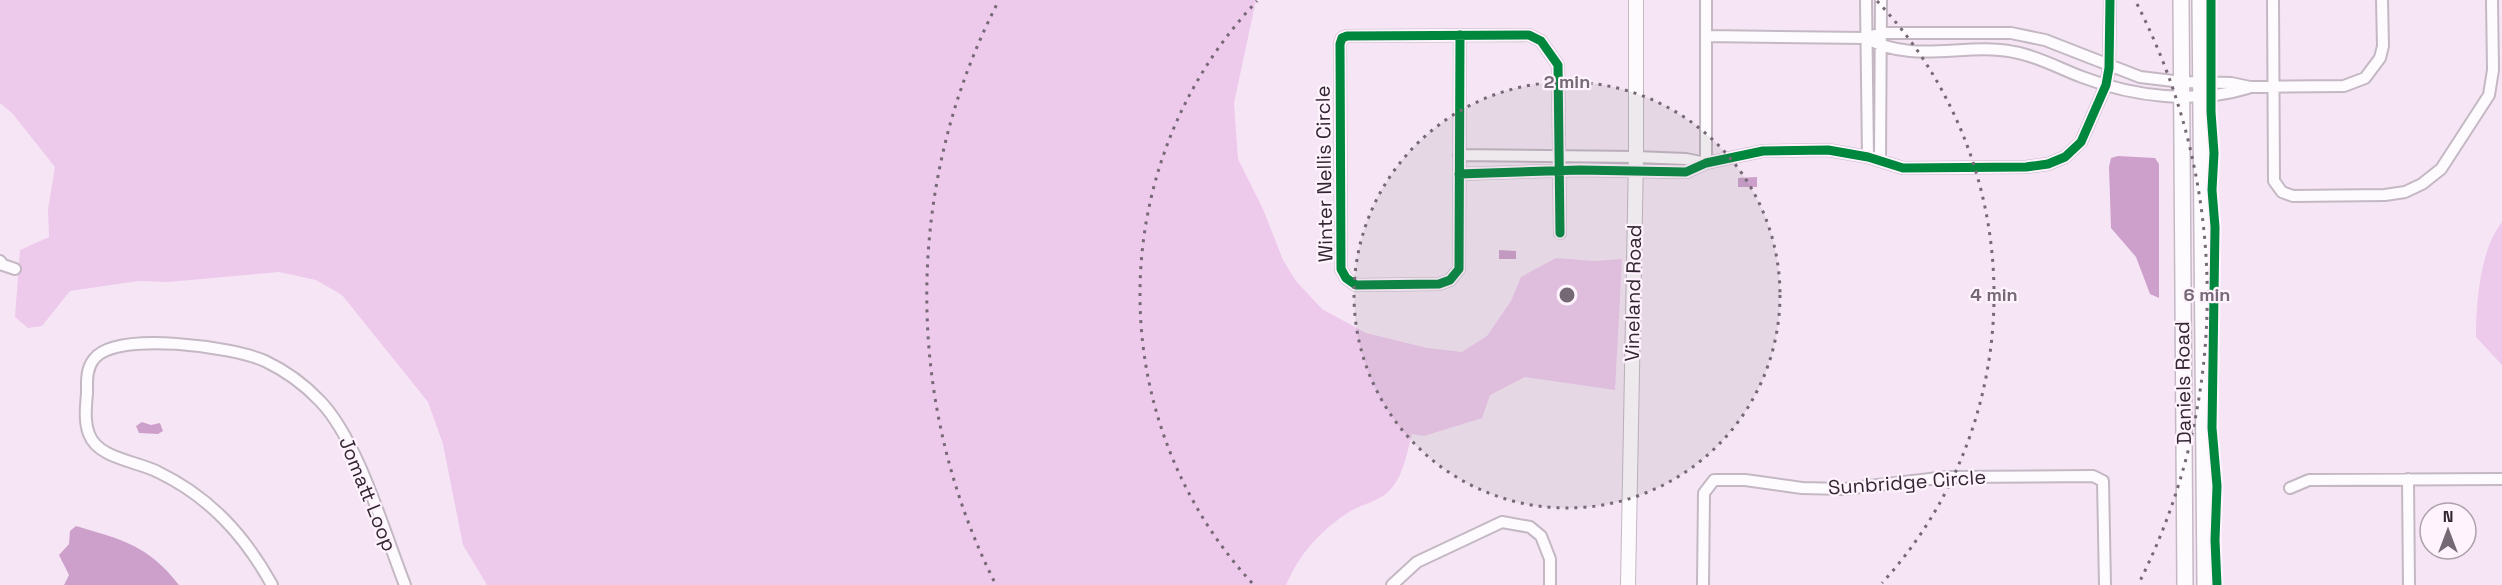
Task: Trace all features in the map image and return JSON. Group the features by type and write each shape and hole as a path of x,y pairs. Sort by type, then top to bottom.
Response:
{"main road":[{"name":"Vineland Road","path":"1628,585 1636,164 1636,0"},
{"name":"Daniels Road","path":"2181,0 2186,585"},
{"name":"Daniels Road","path":"2200,0 2205,585"}],"street":[{"path":"1706,0 1706,163"},
{"path":"1866,0 1868,157"},
{"path":"1881,0 1881,161"},
{"path":"1459,155 1589,157 1676,172 1686,172 1706,163 1763,151 1828,150 1868,157 1903,168 2026,167 2049,164 2065,157 2081,142 2106,85 2109,68 2110,0"},
{"path":"2273,0 2274,181 2282,192 2293,196 2385,195 2405,192 2422,184 2441,169 2489,95 2493,70 2492,0"},
{"path":"1866,38 1881,46 1901,52 2012,51 2034,57 2106,85 2137,93 2201,89 2229,94 2250,87 2344,86 2366,78 2373,70 2383,46 2382,0"},
{"path":"1706,36 1866,38 1881,33 2030,35 2109,68 2182,89"},
{"path":"1460,35 1528,35 1541,41 1558,65 1560,233"},
{"name":"Winter Nellis Circle","path":"1460,35 1459,269 1450,280 1439,284 1356,285 1346,278 1341,269 1342,38 1460,35"},
{"path":"2137,93 2140,77"},
{"path":"1589,157 1589,170"},
{"path":"1676,159 1676,172"},
{"path":"1459,174 1589,170 1676,159 1706,163"},
{"path":"0,261 3,265 15,269"},
{"name":"Jomatt Loop","path":"272,585 255,555 238,533 198,495 159,472 104,452 95,444 89,434 86,419 87,372 95,358 113,346 129,344 201,345 234,350 265,361 294,377 321,401 347,438 405,585"},
{"name":"Sunbridge Circle","path":"1703,585 1704,494 1714,480 1745,480 1802,488 1844,489 1947,477 2049,476 2093,476 2103,481 2105,585"},
{"path":"2290,488 2309,480 2502,478"},
{"path":"2408,479 2409,585"},
{"path":"1392,585 1417,562 1502,522 1530,527 1541,536 1550,559 1550,585"}],"shaded area":[{"path":"0,0 1256,0 1234,103 1238,159 1263,209 1283,260 1296,281 1322,309 1366,333 1427,348 1462,352 1487,336 1511,301 1521,277 1556,258 1594,261 1622,259 1615,390 1525,377 1490,395 1482,418 1424,436 1412,434 1404,465 1397,481 1387,493 1349,512 1320,535 1297,563 1286,585 487,585 463,545 443,444 428,402 342,295 316,280 279,272 169,282 138,281 70,291 42,326 28,328 15,317 20,250 49,237 48,209 55,167 12,113 0,103"},
{"path":"2118,156 2155,158 2159,164 2159,298 2150,294 2136,257 2111,228 2109,167 2111,158"},
{"path":"1757,177 1757,187 1738,187 1738,178"},
{"path":"2502,222 2502,365 2476,337 2478,293 2484,261"},
{"path":"1499,250 1516,251 1516,259 1499,259"},
{"path":"142,422 151,425 160,423 163,431 158,434 139,433 136,426"},
{"path":"76,526 121,540 145,552 179,585 64,585 69,575 59,555 69,544 70,531"}],"cycle path":[{"path":"1459,174 1580,170 1686,172 1706,163 1763,151 1828,150 1868,157 1903,168 2026,167 2048,164 2065,157 2081,142 2106,85 2109,68 2110,0"},
{"path":"2211,0 2211,112 2214,153 2212,190 2215,227 2212,428 2217,486 2215,540 2217,585"},
{"path":"1460,35 1459,269 1450,280 1439,284 1356,285 1346,278 1341,269 1340,44 1342,38 1347,36 1529,35 1541,41 1558,65 1560,233"}]}
